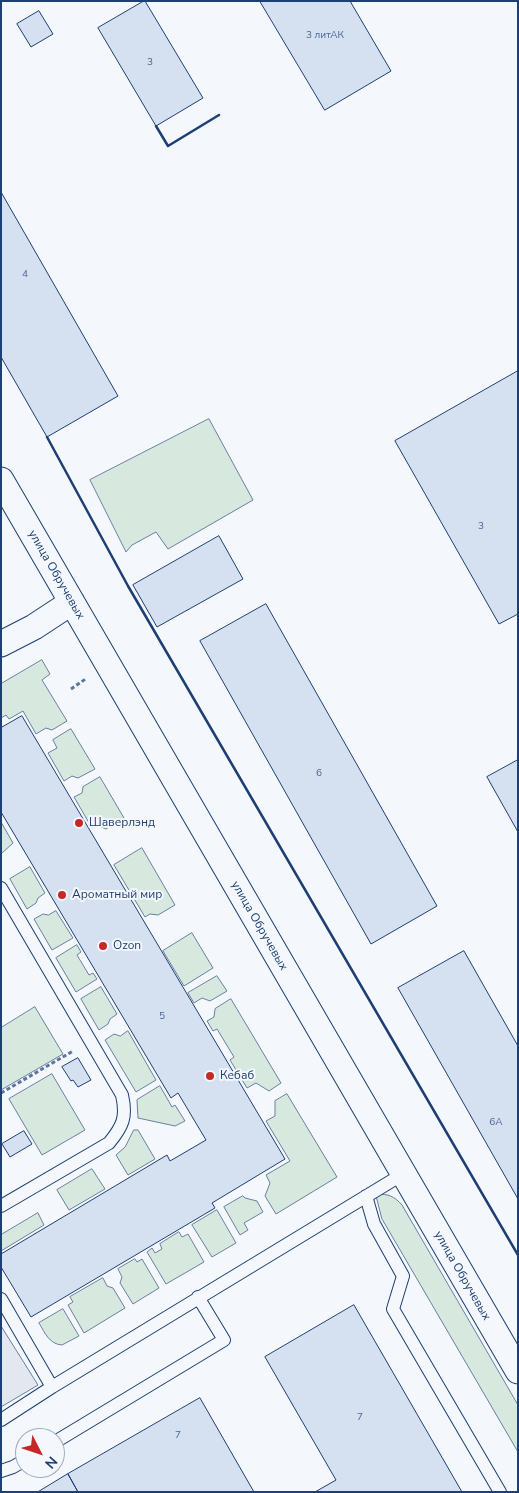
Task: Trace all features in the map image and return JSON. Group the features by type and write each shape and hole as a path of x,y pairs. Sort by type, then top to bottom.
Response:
{"street":[{"name":"улица Обручевых","path":"1,480 518,1371"},
{"path":"1,644 34,627 72,602"}],"lane":[{"path":"1,888 122,1095 125,1110 121,1128 109,1143 1,1206"},
{"path":"1,1420 198,1297 403,1174"},
{"path":"366,1196 374,1224 402,1276 393,1309 500,1492"},
{"path":"65,1436 224,1340 198,1297"},
{"path":"1,1299 52,1387"},
{"path":"1,1471 15,1466"}],"path":[{"path":"1,1094 90,1041"}],"shaded area":[{"path":"209,419 253,500 168,549 156,532 132,545 126,552 90,480"},
{"path":"42,660 50,674 42,680 67,721 52,730 46,728 36,734 23,711 9,719 6,715 1,718 1,684"},
{"path":"71,729 95,769 78,778 72,776 64,781 48,753 57,748 53,740"},
{"path":"100,777 124,818 106,829 97,825 92,828 74,797 82,793 83,787"},
{"path":"1,822 13,843 1,854"},
{"path":"142,848 175,905 158,915 150,914 145,917 114,865"},
{"path":"30,867 45,893 27,909 10,879"},
{"path":"56,911 73,938 52,950 34,919 43,914 48,915"},
{"path":"192,933 213,968 184,986 163,951"},
{"path":"77,945 81,952 77,955 89,975 93,973 97,979 76,992 56,958"},
{"path":"217,976 227,991 210,1001 202,998 194,1003 188,993"},
{"path":"101,987 117,1014 99,1030 81,999"},
{"path":"231,999 281,1083 269,1091 256,1083 247,1088 230,1060 234,1057 217,1029 213,1031 207,1021 214,1017 215,1009"},
{"path":"35,1007 63,1054 1,1090 1,1028"},
{"path":"128,1031 156,1080 136,1092 105,1040 114,1034 120,1036"},
{"path":"52,1074 85,1130 42,1155 9,1099"},
{"path":"160,1086 172,1107 175,1105 185,1121 175,1126 138,1118 137,1100"},
{"path":"287,1094 337,1177 276,1214 265,1196 270,1183 266,1175 290,1161 266,1121 275,1116 275,1101"},
{"path":"134,1130 138,1130 155,1159 128,1175 116,1155 125,1147"},
{"path":"92,1169 105,1189 69,1210 57,1190"},
{"path":"376,1194 391,1196 402,1205 518,1405 518,1452 382,1219"},
{"path":"243,1196 257,1201 263,1212 244,1223 248,1230 240,1235 224,1207"},
{"path":"217,1210 236,1243 212,1257 192,1225"},
{"path":"38,1213 44,1225 1,1251 1,1235"},
{"path":"179,1232 182,1237 188,1234 204,1262 166,1284 147,1252 152,1248 155,1253 162,1249 160,1244"},
{"path":"135,1259 137,1262 142,1259 159,1288 133,1304 120,1283 122,1277 118,1269"},
{"path":"103,1278 107,1286 113,1288 125,1308 84,1333 68,1305 73,1302 70,1297"},
{"path":"63,1309 79,1336 62,1345 54,1343 45,1334 39,1323"},
{"path":"1,1326 38,1385 1,1407"}],"building":[{"path":"144,1 203,98 156,126 98,28"},
{"path":"260,1 350,1 391,71 325,110"},
{"path":"39,11 53,34 31,47 17,24"},
{"path":"1,192 118,396 47,437 1,357"},
{"path":"518,371 518,614 499,624 395,441"},
{"path":"219,536 243,579 157,627 133,585"},
{"path":"266,604 437,906 371,944 200,641"},
{"path":"22,716 285,1159 212,1203 215,1208 31,1317 1,1267 1,1254 167,1155 170,1161 206,1140 178,1093 171,1098 1,812 1,728"},
{"path":"518,760 518,832 487,777"},
{"path":"464,951 518,1046 518,1199 398,988"},
{"path":"78,1058 91,1080 78,1087 73,1080 71,1081 62,1067"},
{"path":"24,1131 32,1144 10,1157 2,1144"},
{"path":"354,1305 462,1492 315,1492 336,1480 265,1357"},
{"path":"200,1398 254,1492 78,1492 68,1474"},
{"path":"68,1474 78,1492 38,1492 61,1478 65,1478"}],"wall":[{"path":"156,126 168,146 219,115"},
{"path":"47,437 128,586 518,1255"}],"place":[{"name":"Шаверлэнд","path":"79,823"},
{"name":"Ароматный мир","path":"62,895"},
{"name":"Ozon","path":"103,946"},
{"name":"Кебаб","path":"210,1076"}]}
